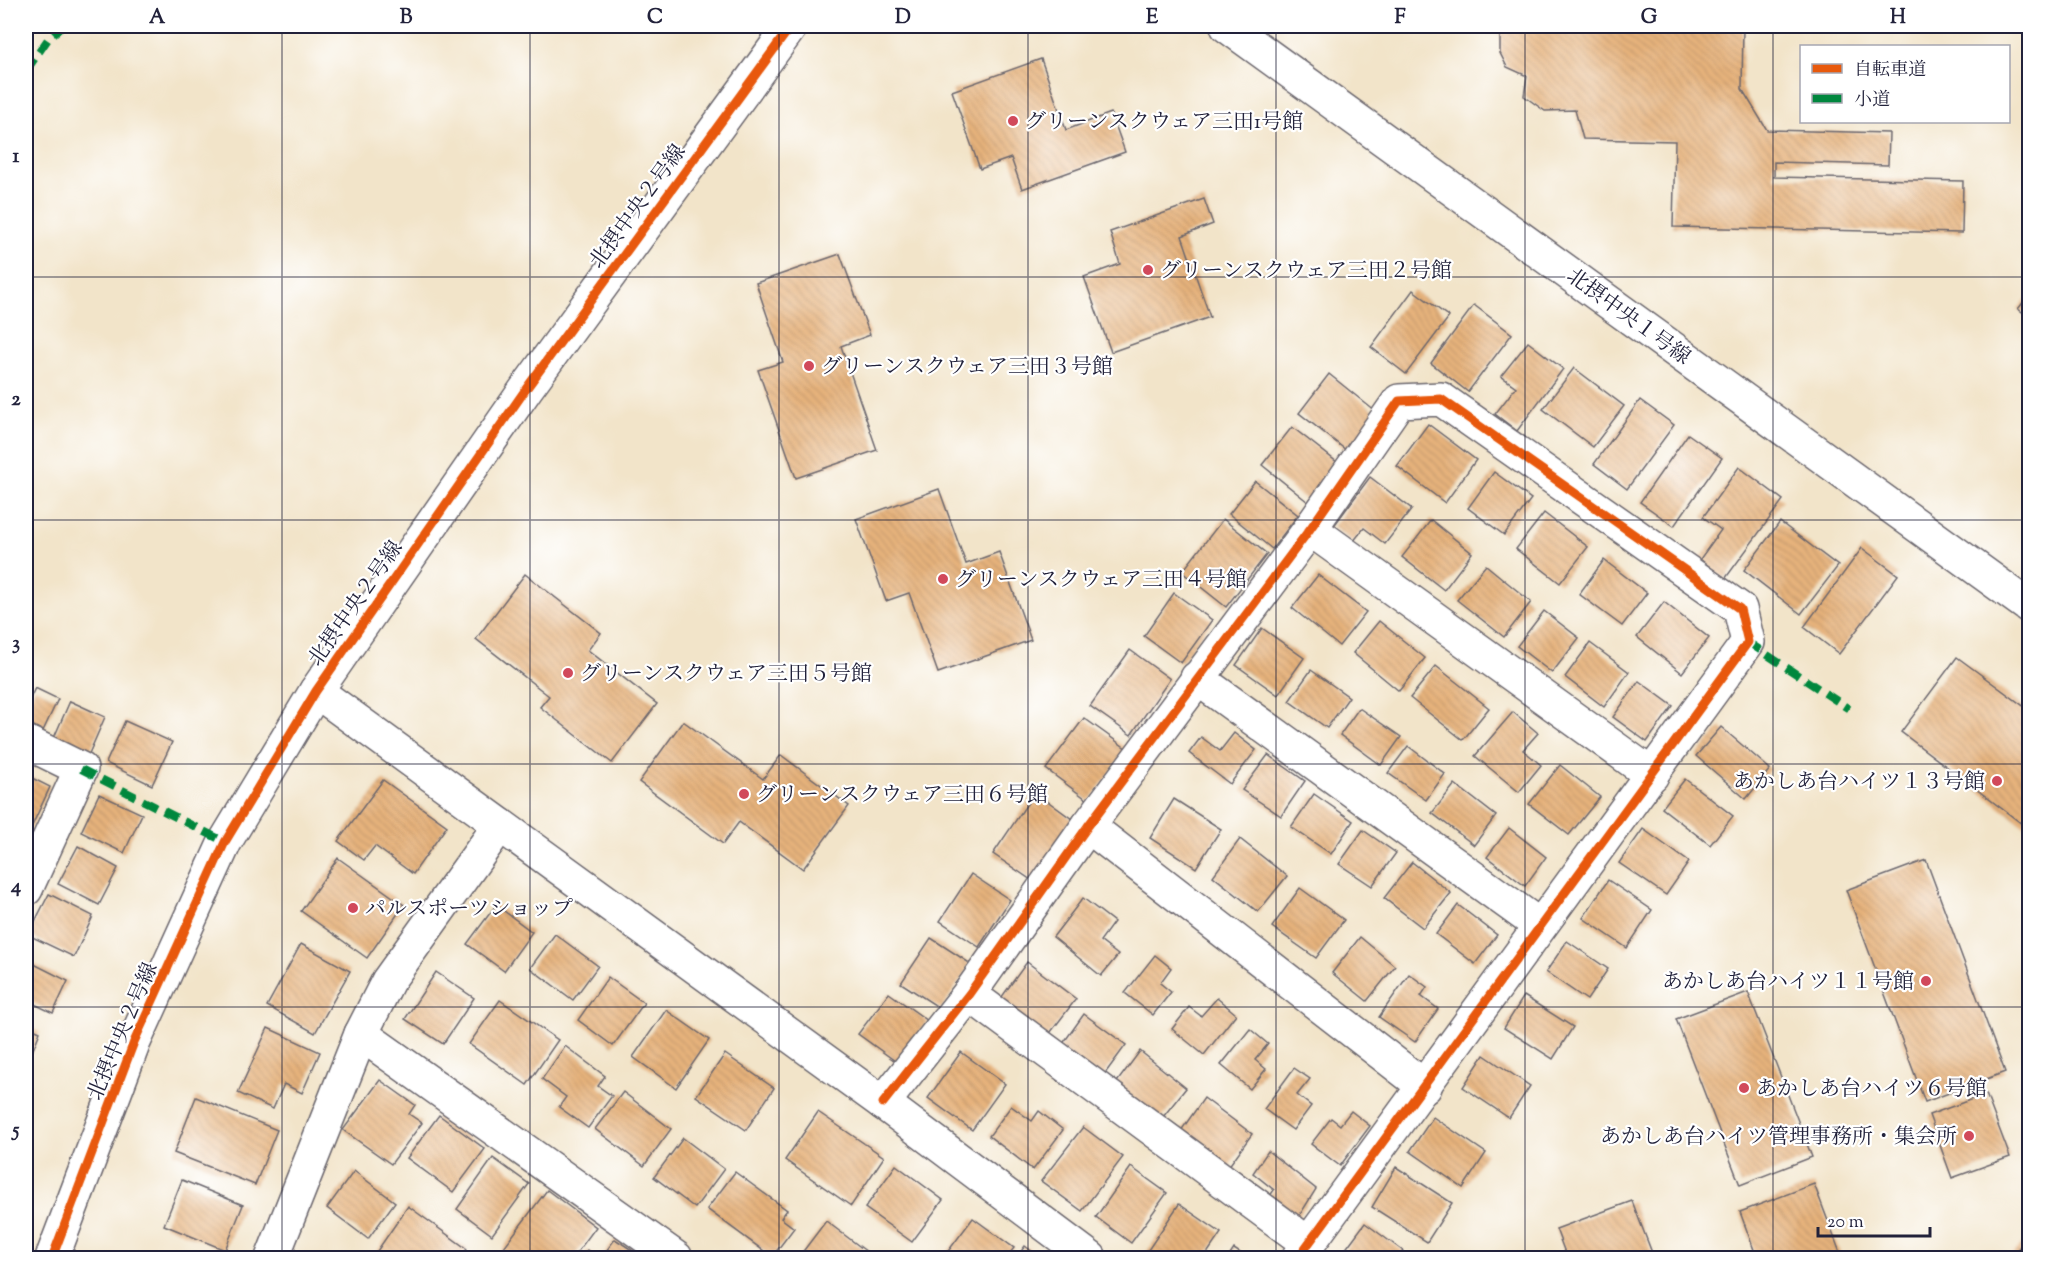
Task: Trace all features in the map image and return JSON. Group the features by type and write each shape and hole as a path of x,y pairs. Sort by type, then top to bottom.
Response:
{"street":[{"name":"北摂中央２号線","path":"52,1258 134,1042 225,842 316,691 526,389 791,26"},
{"name":"北摂中央１号線","path":"1227,26 2030,608"},
{"path":"883,1103 969,994 1088,826 1310,529 1399,401 1441,399 1740,609 1748,642 1304,1251 969,994"},
{"path":"1310,529 1652,775"},
{"path":"1197,678 1540,926"},
{"path":"316,691 883,1103 1090,1258"},
{"path":"26,742 81,769 26,889"},
{"path":"280,1255 362,1034 388,981 500,825"},
{"path":"1088,826 1425,1087"},
{"path":"362,1034 676,1258"}],"building":[{"path":"1451,26 1743,26 1742,89 1767,130 1889,133 1888,165 1774,162 1774,177 1963,181 1962,233 1673,227 1675,141 1583,139 1575,110 1545,111 1524,96 1527,76 1507,67 1500,53 1500,34 1451,32"},
{"name":"グリーンスクウェア三田1号館","path":"1041,59 1066,130 1111,113 1125,152 1022,189 1011,158 980,169 952,91"},
{"name":"グリーンスクウェア三田２号館","path":"1204,199 1213,224 1182,236 1210,317 1111,352 1084,277 1120,264 1110,232"},
{"name":"グリーンスクウェア三田３号館","path":"840,254 870,335 841,346 877,450 796,478 758,370 783,362 756,283"},
{"path":"1413,290 1449,317 1406,374 1371,347"},
{"path":"2030,294 2030,317 2018,309"},
{"path":"1474,305 1512,334 1468,392 1431,363"},
{"path":"1528,342 1563,369 1517,431 1495,414 1516,387 1501,376"},
{"path":"1574,368 1624,406 1593,447 1543,409"},
{"path":"1329,374 1381,416 1351,454 1299,413"},
{"path":"1640,400 1674,425 1627,489 1594,464"},
{"path":"1428,424 1476,460 1445,503 1397,466"},
{"path":"1292,427 1338,463 1308,502 1262,465"},
{"path":"1688,434 1722,458 1674,526 1640,502"},
{"path":"1739,467 1783,500 1725,579 1700,559 1721,530 1703,517"},
{"path":"1494,472 1531,499 1504,535 1468,508"},
{"path":"1370,477 1412,509 1385,544 1364,528 1353,542 1333,527"},
{"path":"1255,481 1298,515 1272,549 1229,514"},
{"name":"グリーンスクウェア三田４号館","path":"939,489 966,564 999,552 1031,640 938,673 909,593 886,601 856,519"},
{"path":"1544,513 1588,547 1560,583 1516,549"},
{"path":"1223,519 1267,554 1226,607 1182,572"},
{"path":"1431,520 1472,553 1444,590 1402,557"},
{"path":"1780,522 1838,566 1801,614 1744,570"},
{"path":"1862,548 1898,575 1839,654 1804,627"},
{"path":"1604,560 1647,593 1622,626 1579,594"},
{"path":"1486,565 1531,602 1504,637 1457,600"},
{"name":"グリーンスクウェア三田５号館","path":"525,574 601,633 588,650 657,704 612,763 540,707 549,696 476,639"},
{"path":"1318,575 1366,612 1339,646 1292,608"},
{"path":"1174,593 1212,620 1181,663 1144,636"},
{"path":"1664,602 1709,638 1682,673 1637,637"},
{"path":"1544,611 1579,638 1552,673 1517,646"},
{"path":"1379,621 1425,658 1399,691 1353,653"},
{"path":"1262,628 1304,658 1278,695 1236,665"},
{"path":"1590,643 1629,672 1604,707 1565,677"},
{"path":"1130,650 1170,679 1131,735 1090,706"},
{"name":"あかしあ台ハイツ１３号館","path":"1957,657 2030,711 2030,830 1901,732"},
{"path":"1436,666 1489,708 1463,740 1410,698"},
{"path":"1311,670 1349,697 1327,728 1289,701"},
{"path":"1639,681 1673,706 1647,742 1613,717"},
{"path":"35,688 58,699 43,731 26,722 26,707"},
{"path":"70,701 105,717 88,756 53,740"},
{"path":"1359,708 1401,737 1381,765 1340,735"},
{"path":"1513,712 1538,733 1523,750 1541,765 1519,792 1475,756"},
{"path":"1084,718 1127,749 1089,801 1046,769"},
{"path":"125,721 172,742 152,785 106,763"},
{"name":"グリーンスクウェア三田６号館","path":"683,721 763,779 781,755 849,806 803,869 739,822 723,844 639,782"},
{"path":"1721,727 1770,769 1746,799 1696,756"},
{"path":"1234,733 1256,750 1230,784 1189,753 1201,737 1220,751"},
{"path":"1408,746 1445,774 1426,800 1388,773"},
{"path":"1268,755 1305,781 1281,816 1242,790"},
{"path":"1560,765 1600,797 1569,835 1529,804"},
{"path":"26,775 50,787 30,830 26,828"},
{"path":"1685,779 1733,816 1710,845 1662,808"},
{"path":"383,780 447,826 413,874 375,846 364,860 338,841"},
{"path":"1455,784 1496,816 1474,845 1432,813"},
{"path":"1035,792 1076,822 1034,882 993,854"},
{"path":"99,794 142,814 124,853 81,832"},
{"path":"1314,794 1353,821 1331,854 1291,827"},
{"path":"1174,799 1221,829 1196,868 1150,838"},
{"path":"1509,828 1546,857 1525,886 1487,857"},
{"path":"1643,829 1689,862 1666,895 1619,863"},
{"path":"1363,830 1396,853 1372,886 1339,864"},
{"path":"1240,839 1287,876 1258,912 1213,876"},
{"path":"78,846 118,868 99,905 58,884"},
{"name":"パルスポーツショップ","path":"338,858 404,905 367,958 301,911"},
{"name":"あかしあ台ハイツ１１号館","path":"1926,860 2005,1072 1925,1102 1846,890"},
{"path":"1412,862 1451,893 1423,928 1384,898"},
{"path":"971,874 1010,900 979,947 940,921"},
{"path":"1608,880 1652,910 1627,948 1583,918"},
{"path":"1300,888 1344,920 1316,958 1272,927"},
{"path":"49,894 93,916 74,957 28,935"},
{"path":"1083,898 1114,922 1100,941 1118,955 1101,976 1053,937"},
{"path":"496,905 532,932 504,971 467,944"},
{"path":"1458,905 1497,935 1475,964 1436,934"},
{"path":"555,934 598,966 573,1000 530,968"},
{"path":"1360,937 1395,966 1367,1001 1332,973"},
{"path":"931,938 971,964 941,1009 901,983"},
{"path":"1567,941 1608,969 1587,1000 1546,972"},
{"path":"301,944 350,971 315,1033 267,1006"},
{"path":"1155,955 1171,968 1160,983 1171,992 1153,1015 1125,993"},
{"path":"26,960 68,981 53,1013 26,1000"},
{"path":"1027,962 1076,999 1044,1041 996,1005"},
{"path":"436,972 474,998 443,1044 405,1019"},
{"path":"1409,974 1427,987 1421,996 1438,1009 1415,1042 1379,1017"},
{"path":"608,977 644,1003 613,1046 578,1020"},
{"name":"あかしあ台ハイツ６号館","path":"1748,992 1812,1157 1740,1185 1676,1019"},
{"path":"889,993 928,1021 898,1063 858,1034"},
{"path":"1524,996 1573,1027 1553,1059 1504,1028"},
{"path":"1217,998 1236,1014 1204,1055 1172,1029 1189,1007 1201,1016"},
{"path":"500,1000 558,1040 527,1085 469,1044"},
{"path":"666,1010 709,1040 676,1088 633,1057"},
{"path":"1084,1014 1126,1045 1101,1079 1059,1049"},
{"path":"26,1026 40,1032 26,1067"},
{"path":"268,1028 320,1052 302,1093 284,1084 273,1109 238,1093"},
{"path":"1250,1029 1268,1044 1255,1060 1266,1069 1250,1089 1221,1065"},
{"path":"565,1046 605,1076 598,1086 612,1096 588,1128 559,1107 566,1097 542,1079"},
{"path":"1140,1051 1186,1088 1159,1122 1114,1086"},
{"path":"961,1052 1005,1084 972,1130 928,1098"},
{"path":"725,1054 774,1088 746,1130 696,1096"},
{"path":"1484,1055 1530,1086 1509,1118 1463,1087"},
{"path":"1294,1068 1310,1079 1297,1095 1311,1106 1293,1130 1264,1109"},
{"path":"380,1080 415,1105 409,1114 422,1123 391,1164 343,1130"},
{"path":"623,1092 671,1129 644,1166 595,1129"},
{"name":"あかしあ台ハイツ管理事務所・集会所","path":"1986,1094 2010,1157 1952,1178 1929,1115"},
{"path":"196,1097 277,1130 255,1185 174,1153"},
{"path":"1204,1098 1252,1134 1226,1170 1178,1135"},
{"path":"1011,1106 1032,1121 1039,1111 1063,1130 1033,1170 989,1136"},
{"path":"1351,1111 1370,1126 1340,1166 1311,1144 1331,1118 1340,1125"},
{"path":"818,1112 884,1157 851,1206 785,1160"},
{"path":"439,1115 485,1149 453,1192 407,1158"},
{"path":"1433,1117 1486,1153 1463,1188 1410,1151"},
{"path":"1083,1127 1123,1157 1082,1211 1041,1181"},
{"path":"683,1138 724,1169 695,1208 654,1177"},
{"path":"1268,1151 1316,1189 1293,1226 1263,1206 1274,1190 1253,1173"},
{"path":"493,1158 529,1184 492,1235 457,1209"},
{"path":"896,1165 943,1200 912,1242 865,1208"},
{"path":"1131,1167 1167,1193 1131,1243 1096,1217"},
{"path":"1396,1167 1452,1203 1427,1242 1372,1207"},
{"path":"354,1171 395,1202 368,1239 327,1208"},
{"path":"735,1172 787,1210 781,1218 794,1228 772,1257 707,1209"},
{"path":"182,1180 243,1205 225,1250 164,1225"},
{"path":"1814,1184 1842,1258 1757,1258 1740,1212"},
{"path":"547,1190 596,1227 573,1258 510,1258 501,1251"},
{"path":"1632,1201 1654,1258 1567,1258 1556,1229"},
{"path":"1179,1204 1221,1233 1204,1258 1154,1258 1146,1253"},
{"path":"408,1206 467,1249 461,1258 382,1258 375,1254"},
{"path":"973,1218 1014,1248 1006,1258 943,1258"},
{"path":"826,1221 871,1255 868,1258 798,1258"},
{"path":"1365,1223 1403,1251 1397,1258 1339,1258"},
{"path":"2030,1233 2030,1258 2011,1258"},
{"path":"615,1239 644,1258 601,1258"},
{"path":"1025,1246 1041,1258 1016,1258"},
{"path":"1234,1249 1248,1258 1228,1258"},
{"path":"587,1250 599,1258 581,1258"}],"marked path":[{"path":"26,71 48,39 62,26"},
{"path":"1748,642 1849,709"},
{"path":"81,769 225,842"}],"cycle path":[{"path":"52,1258 134,1042 225,842 316,691 526,389 791,26"},
{"path":"883,1103 969,994 1088,826 1310,529 1399,401 1441,399 1740,609 1748,642 1298,1258"}],"place":[{"name":"グリーンスクウェア三田1号館","path":"1013,121"},
{"name":"グリーンスクウェア三田２号館","path":"1148,270"},
{"name":"グリーンスクウェア三田３号館","path":"809,366"},
{"name":"グリーンスクウェア三田４号館","path":"943,579"},
{"name":"グリーンスクウェア三田５号館","path":"568,673"},
{"name":"あかしあ台ハイツ１３号館","path":"1997,781"},
{"name":"グリーンスクウェア三田６号館","path":"744,794"},
{"name":"パルスポーツショップ","path":"353,908"},
{"name":"あかしあ台ハイツ１１号館","path":"1926,981"},
{"name":"あかしあ台ハイツ６号館","path":"1744,1088"},
{"name":"あかしあ台ハイツ管理事務所・集会所","path":"1969,1136"}]}
